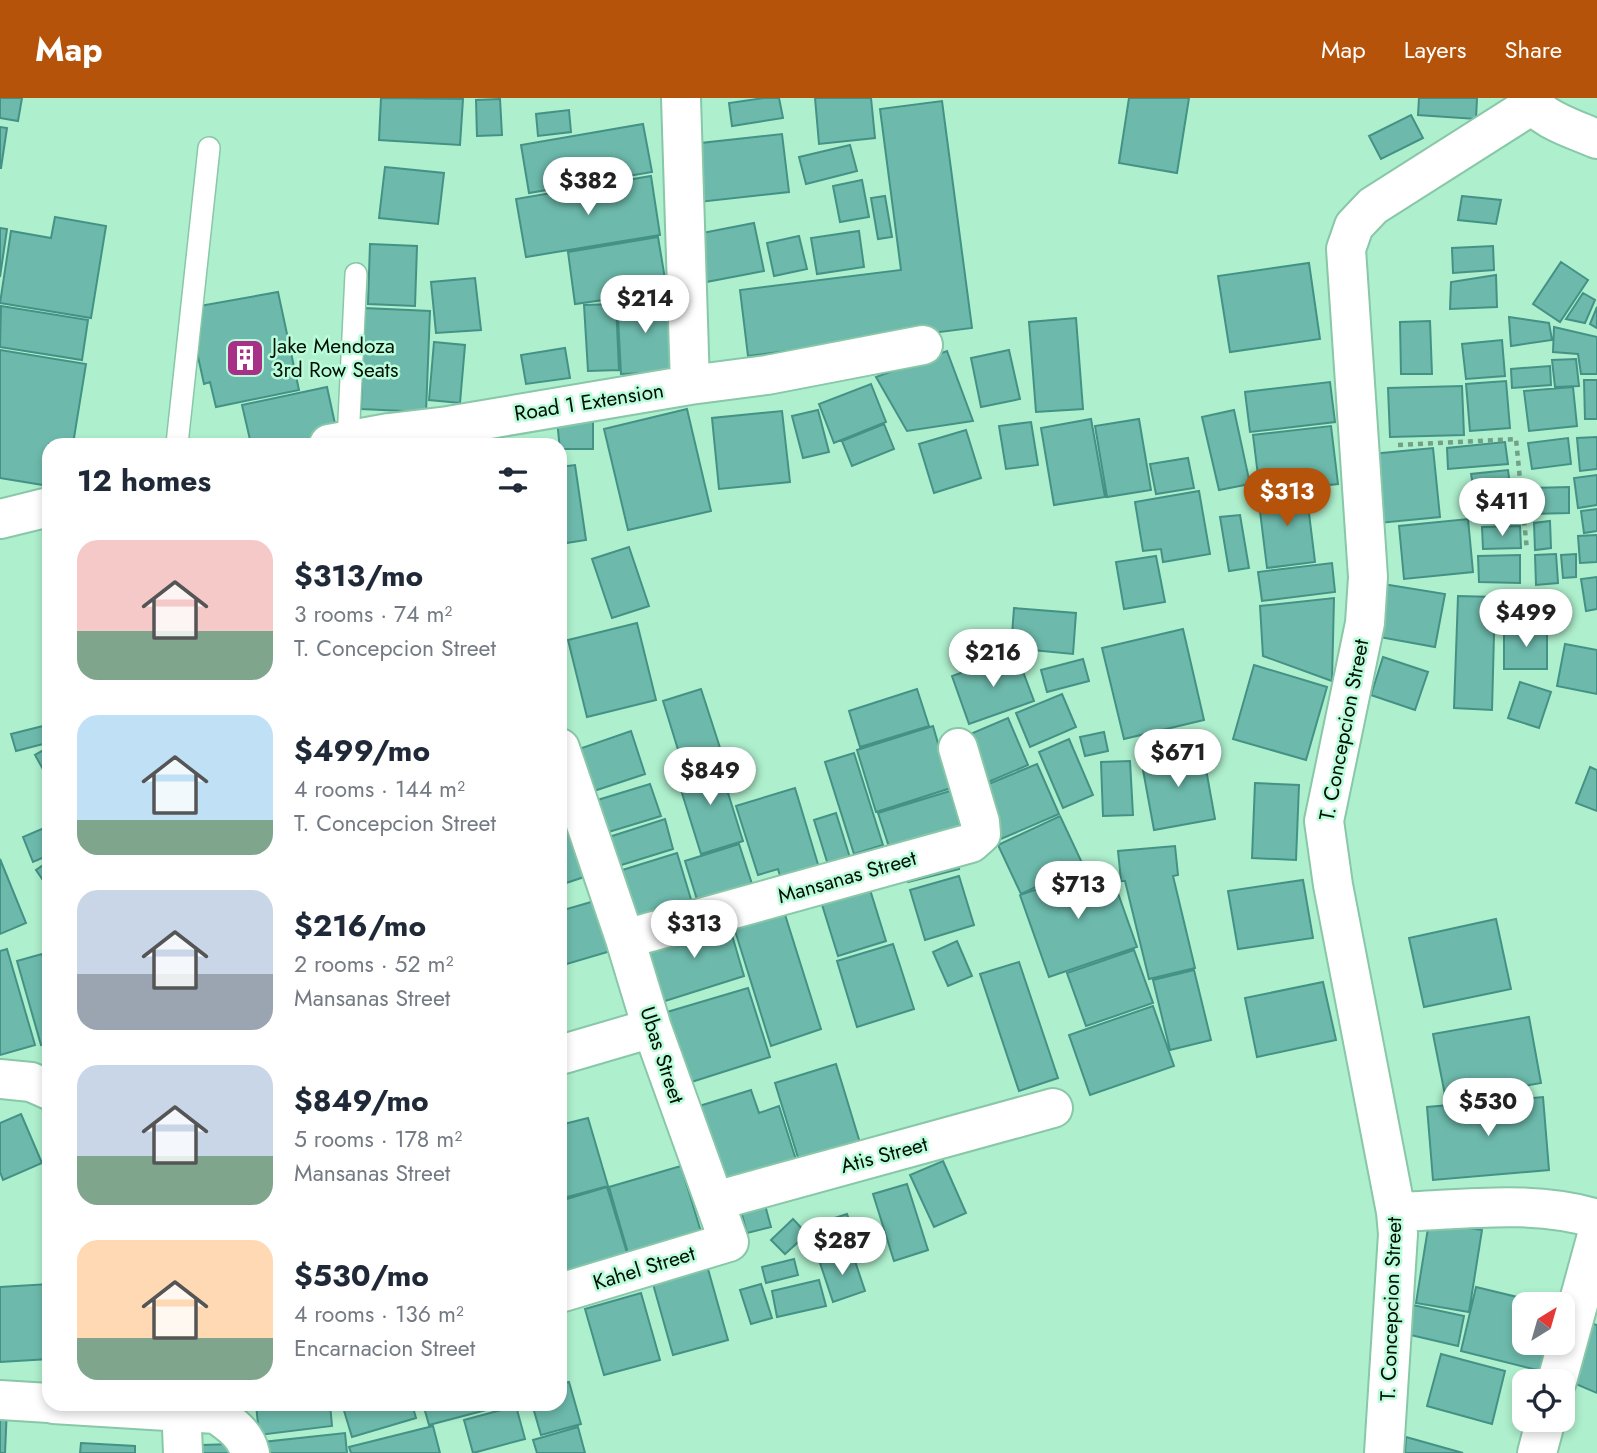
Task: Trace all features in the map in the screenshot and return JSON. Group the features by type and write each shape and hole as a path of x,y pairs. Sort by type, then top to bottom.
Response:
{"street":[{"name":"Road 1 Extension","path":"364,438 389,433 451,435 690,385 681,98"},
{"path":"1530,101 1554,121 1597,139"},
{"name":"T. Concepcion Street","path":"1384,1453 1398,1234 1396,1212 1336,898 1324,821 1365,623 1368,577 1346,249 1354,226 1373,206 1530,101"},
{"path":"690,385 767,375 923,345"},
{"path":"0,519 42,509"},
{"name":"Mansanas Street","path":"625,939 971,843 981,834 980,822 958,748"},
{"name":"Ubas Street","path":"567,768 652,1028 729,1242"},
{"path":"567,1053 652,1028"},
{"path":"0,1079 31,1082 42,1087"},
{"name":"Atis Street","path":"715,1201 1053,1108"},
{"path":"1396,1212 1535,1208 1569,1210 1597,1219"},
{"path":"1560,1369 1597,1235"},
{"name":"Kahel Street","path":"567,1291 729,1242"},
{"path":"0,1400 42,1402"},
{"path":"182,1411 183,1453"},
{"path":"199,1411 216,1414 236,1428 250,1453"},
{"path":"1537,1453 1543,1432"}],"lane":[{"path":"178,438 209,148"},
{"path":"340,438 356,274"}],"path":[{"path":"1359,447 1516,439 1527,550"}],"building":[{"path":"0,98 22,98 18,121 0,118"},
{"path":"381,98 463,99 460,145 379,140"},
{"path":"779,98 783,118 732,126 729,103"},
{"path":"815,98 871,98 875,138 819,144"},
{"path":"1129,98 1189,98 1177,173 1119,163"},
{"path":"1419,98 1477,98 1476,119 1418,115"},
{"path":"500,99 502,135 477,136 476,100"},
{"path":"942,101 972,328 748,356 740,290 901,270 880,109"},
{"path":"569,110 571,132 538,136 536,114"},
{"path":"1411,115 1423,138 1381,159 1369,136"},
{"path":"643,124 652,172 529,193 521,145"},
{"path":"0,127 7,128 1,168 0,168"},
{"path":"782,134 789,192 699,202 692,144"},
{"path":"850,145 857,171 806,184 799,157"},
{"path":"385,167 444,173 438,224 379,218"},
{"path":"651,176 660,235 526,257 516,199"},
{"path":"862,180 869,217 840,222 833,186"},
{"path":"885,196 892,237 878,239 871,198"},
{"path":"1462,196 1501,200 1496,224 1458,220"},
{"path":"55,217 106,226 91,318 0,303 11,231 51,238"},
{"path":"754,223 764,271 701,283 692,235"},
{"path":"0,228 7,229 0,277"},
{"path":"859,231 864,267 817,274 811,238"},
{"path":"799,236 807,269 774,276 767,243"},
{"path":"658,237 667,291 575,304 568,252"},
{"path":"370,244 417,246 415,306 368,304"},
{"path":"1493,246 1494,270 1453,273 1452,248"},
{"path":"1561,262 1588,280 1560,322 1533,304"},
{"path":"1309,263 1320,339 1230,352 1218,276"},
{"path":"1496,275 1497,307 1450,309 1451,282"},
{"path":"475,278 481,330 436,333 431,282"},
{"name":"Jake Mendoza 3rd Row Seats","path":"278,292 299,390 216,407 210,382 204,384 193,334 200,333 194,307"},
{"path":"1583,293 1595,300 1585,323 1566,319"},
{"path":"671,297 673,372 621,374 617,299"},
{"path":"616,304 619,370 588,371 584,305"},
{"path":"1,306 88,320 82,360 0,347"},
{"path":"1597,307 1597,328 1590,324"},
{"path":"364,308 430,311 426,412 361,409"},
{"path":"1509,317 1549,323 1552,340 1511,346"},
{"path":"1076,318 1083,409 1036,412 1029,322"},
{"path":"1430,321 1432,374 1401,374 1400,322"},
{"path":"1554,327 1597,337 1597,374 1581,374 1578,354 1553,352"},
{"path":"1502,340 1505,376 1466,379 1462,344"},
{"path":"434,342 465,345 460,403 429,400"},
{"path":"565,348 570,378 526,384 521,355"},
{"path":"0,350 86,364 74,438 42,438 42,485 0,478"},
{"path":"1009,350 1020,399 981,407 971,358"},
{"path":"947,351 973,421 907,431 876,377"},
{"path":"1576,359 1579,386 1555,387 1552,360"},
{"path":"1550,366 1551,385 1512,388 1511,369"},
{"path":"1584,380 1597,380 1597,419 1585,419"},
{"path":"1506,381 1510,428 1470,431 1466,384"},
{"path":"1330,382 1335,422 1250,432 1245,392"},
{"path":"871,384 886,422 834,443 819,404"},
{"path":"1462,386 1464,435 1390,437 1388,388"},
{"path":"327,387 337,433 313,438 250,438 242,405"},
{"path":"1573,387 1577,426 1529,431 1524,391"},
{"path":"687,409 711,511 628,530 604,429"},
{"path":"818,410 829,452 803,458 792,416"},
{"path":"1234,410 1250,484 1219,490 1202,417"},
{"path":"782,411 790,482 719,489 712,418"},
{"path":"1091,419 1105,497 1054,505 1041,428"},
{"path":"1139,419 1151,490 1107,497 1095,426"},
{"path":"557,421 593,421 593,449 567,449 567,438 559,438"},
{"path":"1031,422 1038,465 1006,469 999,426"},
{"path":"884,424 894,449 852,466 842,441"},
{"path":"1331,426 1338,484 1260,492 1253,435"},
{"path":"966,430 981,478 934,493 919,444"},
{"path":"1597,437 1597,469 1580,471 1577,438"},
{"path":"1568,438 1571,464 1532,469 1528,443"},
{"path":"1505,442 1508,464 1448,469 1447,448"},
{"path":"1433,448 1440,517 1379,523 1372,454"},
{"path":"1188,458 1194,488 1156,494 1150,464"},
{"path":"575,465 586,540 567,543 567,466"},
{"path":"1508,470 1511,493 1475,497 1471,474"},
{"path":"1597,475 1597,505 1578,508 1574,478"},
{"path":"1569,487 1569,513 1530,514 1530,488"},
{"path":"1306,489 1315,562 1267,568 1258,495"},
{"path":"1199,491 1210,554 1163,562 1161,549 1143,551 1135,502"},
{"path":"1597,509 1597,531 1584,533 1581,511"},
{"path":"1240,515 1249,568 1229,571 1220,517"},
{"path":"1468,519 1473,572 1404,579 1399,526"},
{"path":"1550,521 1551,548 1535,550 1534,523"},
{"path":"1520,526 1521,548 1483,549 1482,527"},
{"path":"1597,535 1597,562 1580,563 1578,536"},
{"path":"629,547 649,606 612,618 592,559"},
{"path":"1556,554 1558,583 1536,585 1535,555"},
{"path":"1576,554 1576,577 1563,578 1561,555"},
{"path":"1520,555 1520,583 1479,582 1478,556"},
{"path":"1156,556 1165,602 1124,609 1116,562"},
{"path":"1332,563 1335,592 1262,601 1258,572"},
{"path":"1597,577 1597,609 1586,611 1581,579"},
{"path":"1383,584 1445,594 1435,647 1374,636"},
{"path":"1458,596 1495,597 1492,710 1454,708"},
{"path":"1334,598 1332,681 1263,656 1260,606"},
{"path":"1014,608 1076,613 1073,654 1011,648"},
{"path":"637,623 656,700 587,717 568,640"},
{"path":"1183,629 1204,720 1124,739 1102,648"},
{"path":"1547,629 1547,669 1504,669 1504,630"},
{"path":"1565,644 1597,650 1597,694 1557,686"},
{"path":"1016,653 1034,701 969,724 952,676"},
{"path":"1383,657 1428,672 1415,710 1371,695"},
{"path":"1083,659 1089,681 1047,692 1041,670"},
{"path":"1254,665 1327,687 1306,760 1233,739"},
{"path":"1520,682 1551,692 1539,728 1508,718"},
{"path":"701,689 723,757 684,769 663,701"},
{"path":"917,689 929,726 860,747 849,711"},
{"path":"1062,694 1076,727 1030,747 1016,713"},
{"path":"1008,718 1028,765 981,785 961,738"},
{"path":"42,726 42,744 16,751 11,734"},
{"path":"933,726 951,788 876,812 857,750"},
{"path":"631,731 645,774 591,792 576,750"},
{"path":"1104,732 1108,751 1085,756 1080,737"},
{"path":"1069,739 1093,795 1063,808 1039,752"},
{"path":"1202,747 1215,819 1154,830 1141,759"},
{"path":"42,751 42,768 35,755"},
{"path":"854,753 883,845 854,854 825,762"},
{"path":"718,761 743,841 701,854 676,774"},
{"path":"1130,761 1133,815 1103,816 1101,762"},
{"path":"1037,764 1059,814 1001,839 979,788"},
{"path":"1590,767 1597,770 1597,811 1576,803"},
{"path":"1255,783 1299,785 1296,860 1252,858"},
{"path":"650,784 661,816 602,834 591,802"},
{"path":"795,788 820,871 782,883 778,869 758,875 736,806"},
{"path":"950,791 962,831 891,853 878,813"},
{"path":"836,813 851,861 829,868 814,820"},
{"path":"567,815 587,876 567,883"},
{"path":"1060,816 1083,865 1021,894 998,845"},
{"path":"665,819 673,849 615,867 606,838"},
{"path":"42,829 42,858 33,862 23,837"},
{"path":"739,844 754,890 699,906 685,861"},
{"path":"1175,846 1178,875 1173,876 1195,968 1149,979 1125,881 1121,881 1118,851"},
{"path":"677,853 693,906 632,925 616,872"},
{"path":"955,855 959,869 908,882 904,868"},
{"path":"0,859 26,923 0,934"},
{"path":"1108,865 1137,947 1049,977 1020,895"},
{"path":"42,866 42,879 36,870"},
{"path":"959,876 974,925 925,940 910,890"},
{"path":"867,880 886,941 838,956 819,895"},
{"path":"1303,880 1313,938 1238,949 1228,891"},
{"path":"598,900 614,950 567,964 567,909"},
{"path":"782,905 821,1029 771,1046 732,921"},
{"path":"727,918 744,976 662,1002 644,943"},
{"path":"1496,919 1511,989 1424,1007 1409,938"},
{"path":"957,941 972,976 948,986 933,952"},
{"path":"893,944 914,1009 857,1027 837,961"},
{"path":"7,949 35,1045 0,1055 0,951"},
{"path":"1134,950 1153,1003 1086,1026 1067,973"},
{"path":"42,954 42,1045 41,1045 17,961"},
{"path":"1019,962 1058,1078 1019,1091 980,974"},
{"path":"1194,970 1211,1040 1170,1050 1153,980"},
{"path":"1323,982 1336,1040 1257,1057 1245,998"},
{"path":"748,988 770,1057 679,1086 657,1015"},
{"path":"1153,1006 1174,1066 1090,1095 1069,1035"},
{"path":"1529,1017 1541,1083 1446,1100 1433,1034"},
{"path":"836,1064 861,1146 800,1164 775,1083"},
{"path":"751,1090 759,1113 779,1106 797,1163 718,1187 693,1108"},
{"path":"1543,1097 1549,1170 1433,1180 1427,1107"},
{"path":"21,1114 42,1163 3,1180 0,1172 0,1123"},
{"path":"588,1118 608,1186 567,1197 567,1123"},
{"path":"943,1161 966,1213 934,1227 910,1175"},
{"path":"681,1166 705,1245 632,1267 609,1187"},
{"path":"907,1184 928,1250 894,1261 873,1194"},
{"path":"607,1187 631,1266 567,1285 567,1199"},
{"path":"765,1205 771,1227 747,1233 741,1211"},
{"path":"847,1214 855,1235 834,1243 825,1221"},
{"path":"793,1219 807,1234 785,1254 771,1240"},
{"path":"1429,1222 1482,1230 1469,1312 1416,1303"},
{"path":"852,1252 865,1291 833,1302 820,1263"},
{"path":"794,1259 798,1275 766,1283 762,1267"},
{"path":"708,1269 728,1340 673,1355 653,1284"},
{"path":"819,1280 826,1306 777,1317 772,1291"},
{"path":"42,1284 42,1359 0,1362 0,1287"},
{"path":"761,1284 772,1318 751,1324 740,1290"},
{"path":"1476,1287 1512,1296 1512,1355 1549,1355 1546,1369 1533,1369 1461,1351"},
{"path":"641,1293 660,1360 604,1375 585,1309"},
{"path":"1408,1304 1464,1316 1458,1346 1402,1333"},
{"path":"1590,1323 1597,1325 1597,1393 1575,1384 1575,1370"},
{"path":"1441,1354 1505,1371 1492,1424 1427,1406"},
{"path":"567,1382 581,1424 541,1435 534,1411 567,1411"},
{"path":"0,1408 7,1408 5,1453 0,1453"},
{"path":"257,1411 331,1411 332,1426 259,1435"},
{"path":"344,1411 414,1411 416,1418 352,1437"},
{"path":"425,1411 482,1411 429,1425"},
{"path":"497,1411 517,1411 525,1439 473,1453 464,1420"},
{"path":"433,1426 440,1453 351,1453 349,1447"},
{"path":"578,1427 585,1453 537,1453 533,1440"},
{"path":"345,1433 347,1453 264,1453 263,1442"},
{"path":"1406,1437 1463,1453 1405,1453"},
{"path":"81,1443 135,1446 135,1453 80,1453"},
{"path":"233,1444 233,1453 202,1453 202,1445"}],"place":[{"name":"Jake Mendoza 3rd Row Seats","path":"245,358"}]}
